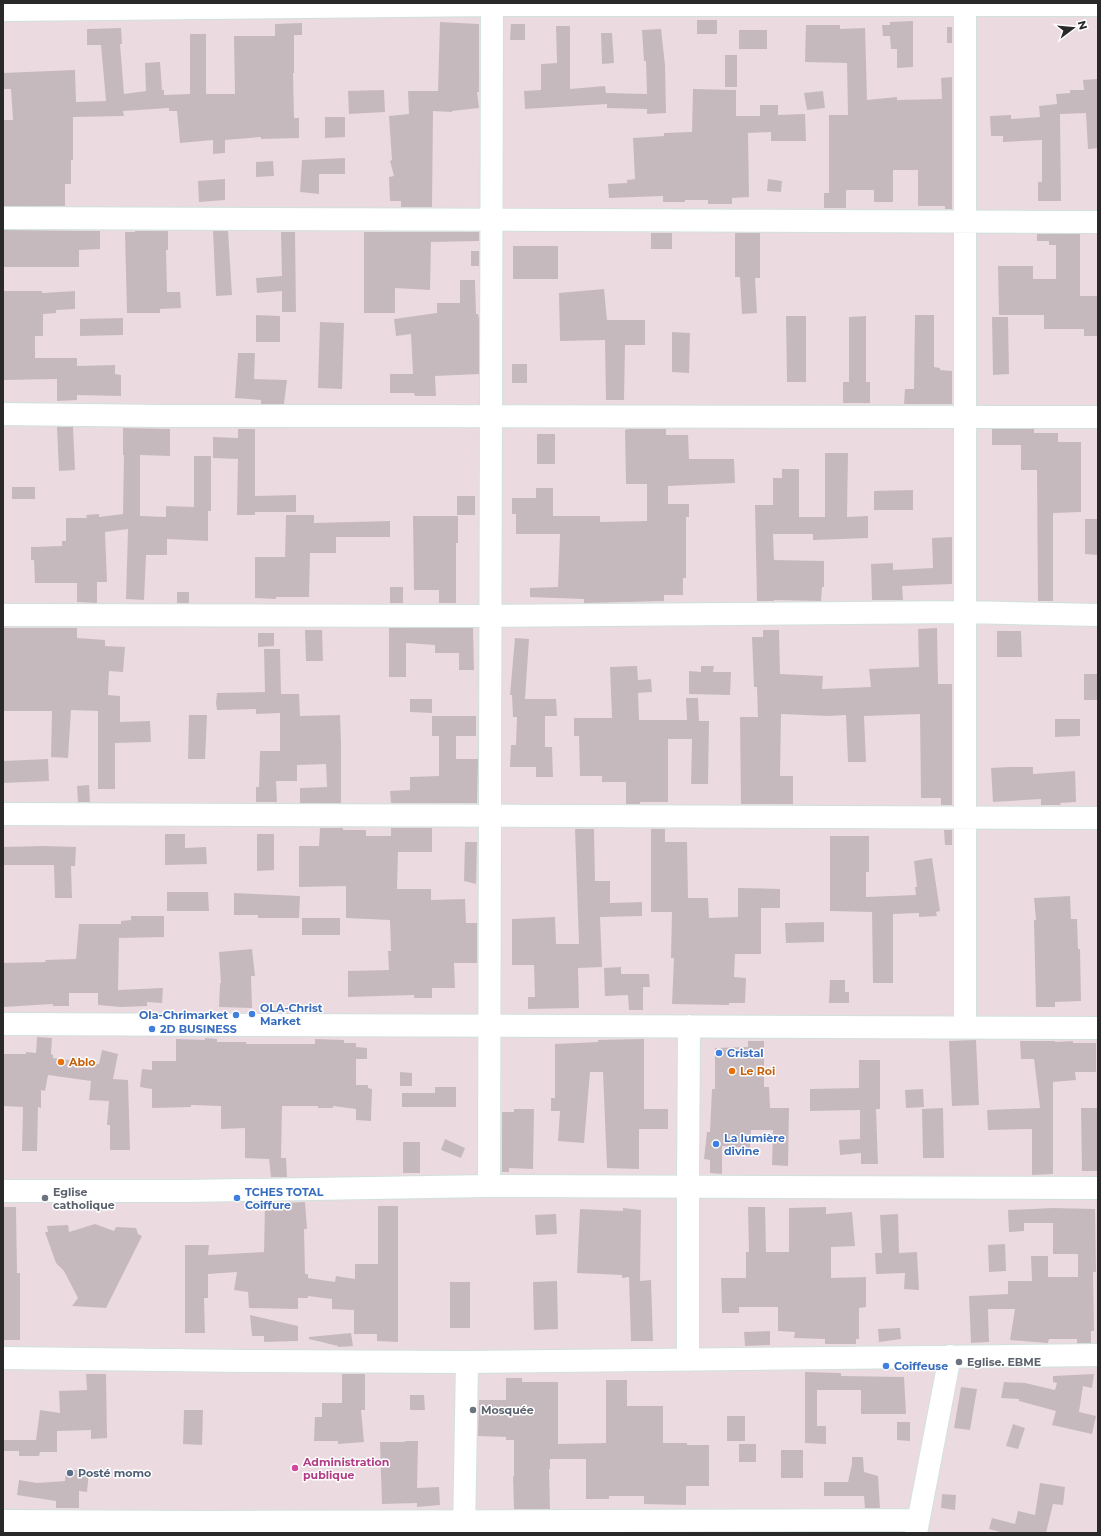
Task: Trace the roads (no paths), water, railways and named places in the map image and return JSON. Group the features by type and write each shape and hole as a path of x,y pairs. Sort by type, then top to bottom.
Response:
{"street":[{"path":"489,1186 492,4"},
{"path":"3,10 492,4 1098,5"},
{"path":"964,1027 965,4"},
{"path":"3,218 1098,222"},
{"path":"3,414 163,416 1098,417"},
{"path":"3,615 490,616 965,612 1098,615"},
{"path":"3,814 1098,818"},
{"path":"3,1024 1098,1028"},
{"path":"688,1360 690,1026"},
{"path":"3,1191 186,1191 489,1186 688,1188 1098,1188"},
{"path":"3,1358 466,1362 1098,1355"},
{"path":"3,1521 208,1522 464,1527 917,1526 950,1356"},
{"path":"464,1527 466,1362"}],"place":[{"name":"OLA-Christ Market","path":"252,1014"},
{"name":"Ola-Chrimarket","path":"236,1015"},
{"name":"2D BUSINESS","path":"152,1029"},
{"name":"Cristal","path":"719,1053"},
{"name":"Ablo","path":"61,1062"},
{"name":"Le Roi","path":"732,1071"},
{"name":"La lumière divine","path":"716,1144"},
{"name":"Eglise catholique","path":"45,1198"},
{"name":"TCHES TOTAL Coiffure","path":"237,1198"},
{"name":"Eglise. EBME","path":"959,1362"},
{"name":"Coiffeuse","path":"886,1366"},
{"name":"Mosquée","path":"473,1410"},
{"name":"Administration publique","path":"295,1468"},
{"name":"Posté momo","path":"70,1473"}]}
